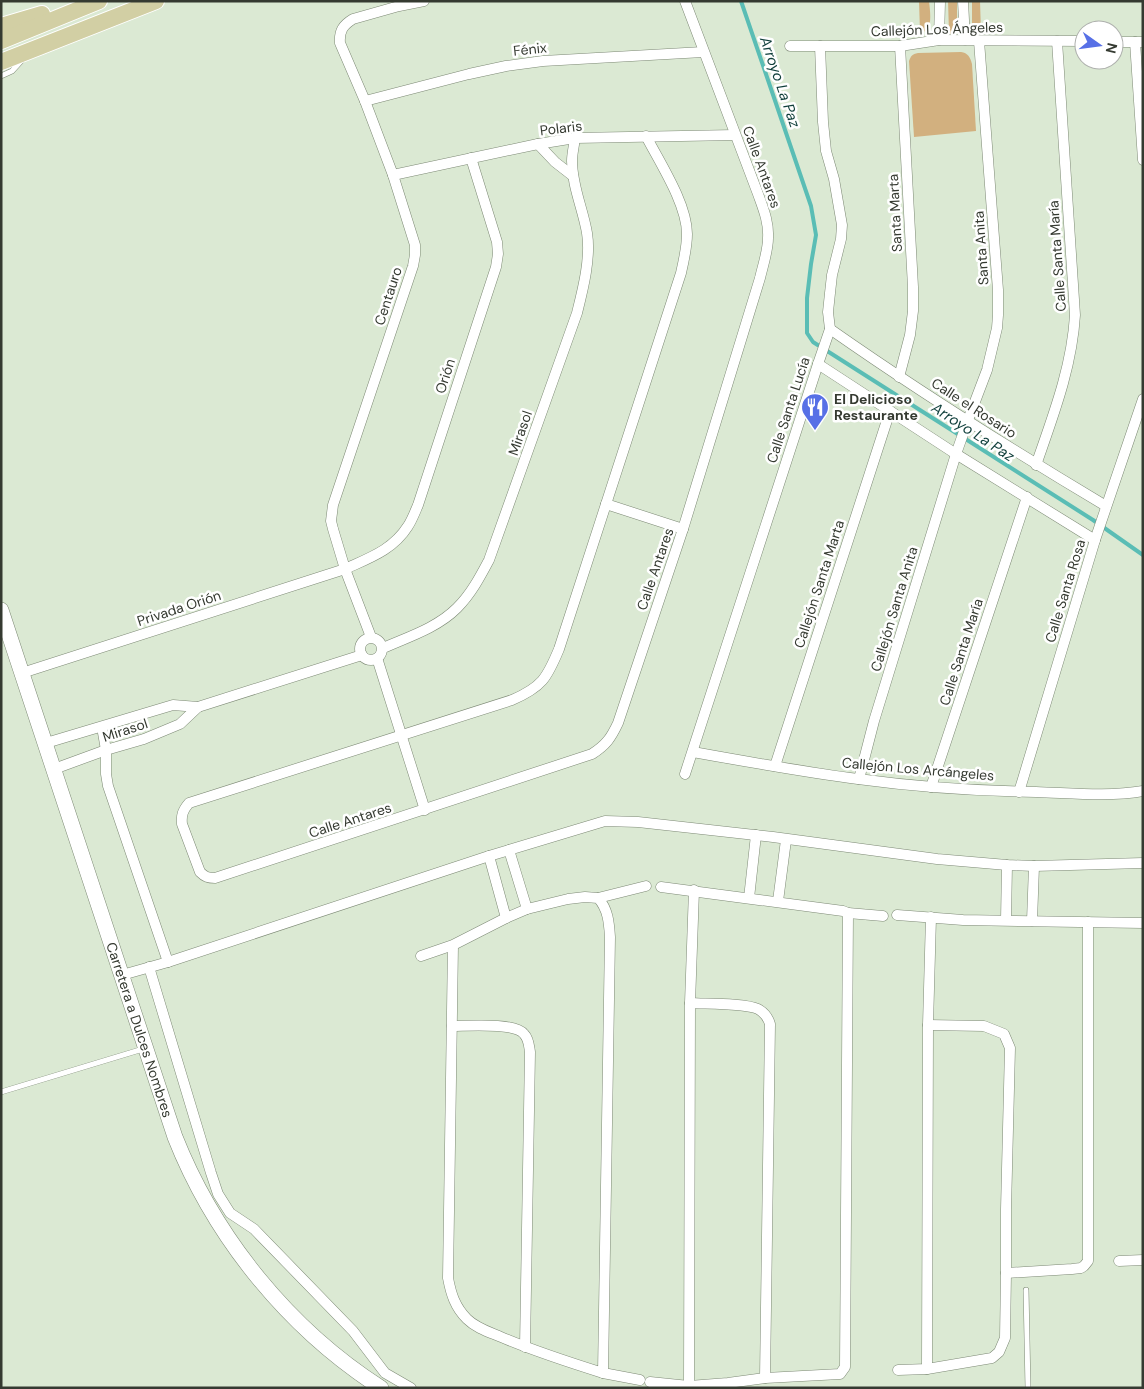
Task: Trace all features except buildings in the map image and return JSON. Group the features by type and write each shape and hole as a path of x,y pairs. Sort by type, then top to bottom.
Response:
{"main road":[{"path":"1,26 56,10 98,1"},
{"path":"1,41 98,1"},
{"path":"1,62 156,1"},
{"name":"Carretera a Dulces Nombres","path":"1,610 186,1166 229,1239 266,1287 298,1321 332,1352 381,1388"}],"street":[{"name":"Centauro","path":"371,637 345,569 331,521 333,506 412,266 415,245 393,175 365,101 340,43 340,35 346,23 353,19 424,1"},
{"name":"Calle Antares","path":"401,734 189,803 184,808 181,816 182,824 200,872 209,878 215,878 425,810 592,754 603,747 612,736 683,529 760,278 768,237 766,218 685,1"},
{"path":"939,40 940,1"},
{"path":"964,1 965,40"},
{"name":"Callejón Los Ángeles","path":"790,46 900,46 939,40 1074,41"},
{"name":"Calle Santa María","path":"1036,465 1062,386 1073,337 1075,315 1057,40"},
{"name":"Santa Anita","path":"957,450 988,370 998,315 998,290 979,41"},
{"path":"1124,42 1139,42 1143,160"},
{"name":"Calle Santa Lucía","path":"685,774 818,362 830,331 828,312 832,275 841,239 842,225 836,189 826,151 820,46"},
{"name":"Santa Marta","path":"899,377 910,335 913,311 900,46"},
{"name":"Fénix","path":"365,101 506,66 543,61 703,52"},
{"name":"Polaris","path":"393,175 538,144 576,138 735,135"},
{"path":"401,734 512,700 531,691 542,682 551,669 681,273 686,252 687,233 685,217 674,189 646,136"},
{"name":"Mirasol","path":"383,648 434,626 457,608 476,586 489,560 577,313 584,285 587,235 572,160 576,138"},
{"path":"538,144 574,176"},
{"name":"Orión","path":"345,569 381,552 398,540 409,525 418,505 496,266 497,242 471,158"},
{"name":"Calle el Rosario","path":"830,331 967,423 1105,509"},
{"path":"818,362 890,411 957,450 1027,497 1096,536"},
{"name":"Calle Santa Rosa","path":"1019,792 1096,536 1143,399"},
{"name":"Callejón Santa Marta","path":"775,766 890,411"},
{"name":"Callejón Santa Anita","path":"858,779 957,450"},
{"name":"Calle Santa María","path":"931,787 1027,497"},
{"path":"606,504 683,529"},
{"name":"Privada Orión","path":"22,673 345,569"},
{"path":"371,637 381,642 383,648 378,658 372,660 366,659 360,649 365,639 371,637"},
{"name":"Mirasol","path":"46,744 174,705 198,707 362,655"},
{"path":"378,658 425,810"},
{"name":"Mirasol","path":"54,769 106,750 144,739 180,724 198,707"},
{"path":"102,727 106,750 108,786 168,962"},
{"name":"Callejón Los Arcángeles","path":"693,752 858,779 931,787 1096,794 1143,791"},
{"path":"122,976 489,856 605,821 638,822 756,835 937,859 1008,865 1143,863"},
{"path":"749,898 756,835"},
{"path":"778,901 786,840"},
{"path":"509,850 527,909"},
{"path":"489,856 506,918"},
{"path":"1006,920 1008,865"},
{"path":"1032,921 1034,866"},
{"path":"420,956 453,945 527,909 568,899 598,898 646,886"},
{"path":"661,887 778,901 848,913 883,916"},
{"path":"689,1386 690,1003 694,890"},
{"path":"598,898 606,911 610,937 603,1373"},
{"path":"453,945 448,1278 450,1294 460,1312 476,1326 525,1347 603,1373 645,1381 689,1386 765,1378 840,1374 845,1368 848,913"},
{"path":"897,915 1032,921 1143,923"},
{"path":"927,1369 928,1025 931,917"},
{"path":"1006,1273 1072,1269 1084,1266 1088,1261 1088,922"},
{"path":"150,967 218,1194 230,1213 254,1229 353,1331 385,1373 411,1388"},
{"path":"690,1003 746,1006 759,1010 768,1018 765,1378"},
{"path":"898,1370 927,1369 992,1358 999,1352 1005,1338 1010,1048 1004,1034 984,1026 928,1025"},
{"path":"452,1026 513,1027 524,1034 529,1043 525,1347"},
{"path":"1120,1261 1143,1260"}],"lane":[{"path":"1,76 12,71 30,51"},
{"path":"1,1092 146,1048"},
{"path":"1026,1290 1028,1388"}],"shaded area":[{"path":"919,1 929,1 930,21 927,31 920,32"},
{"path":"948,1 957,1 957,32 953,35 949,33"},
{"path":"972,1 980,1 981,32 972,28"},
{"path":"961,52 968,56 972,64 976,131 914,137 910,58 918,53"}],"waterway":[{"name":"Arroyo La Paz","path":"741,1 811,206 816,235 807,298 807,333 813,342 1093,520 1143,555"}],"place":[{"name":"El Delicioso Restaurante","path":"815,431"}]}
